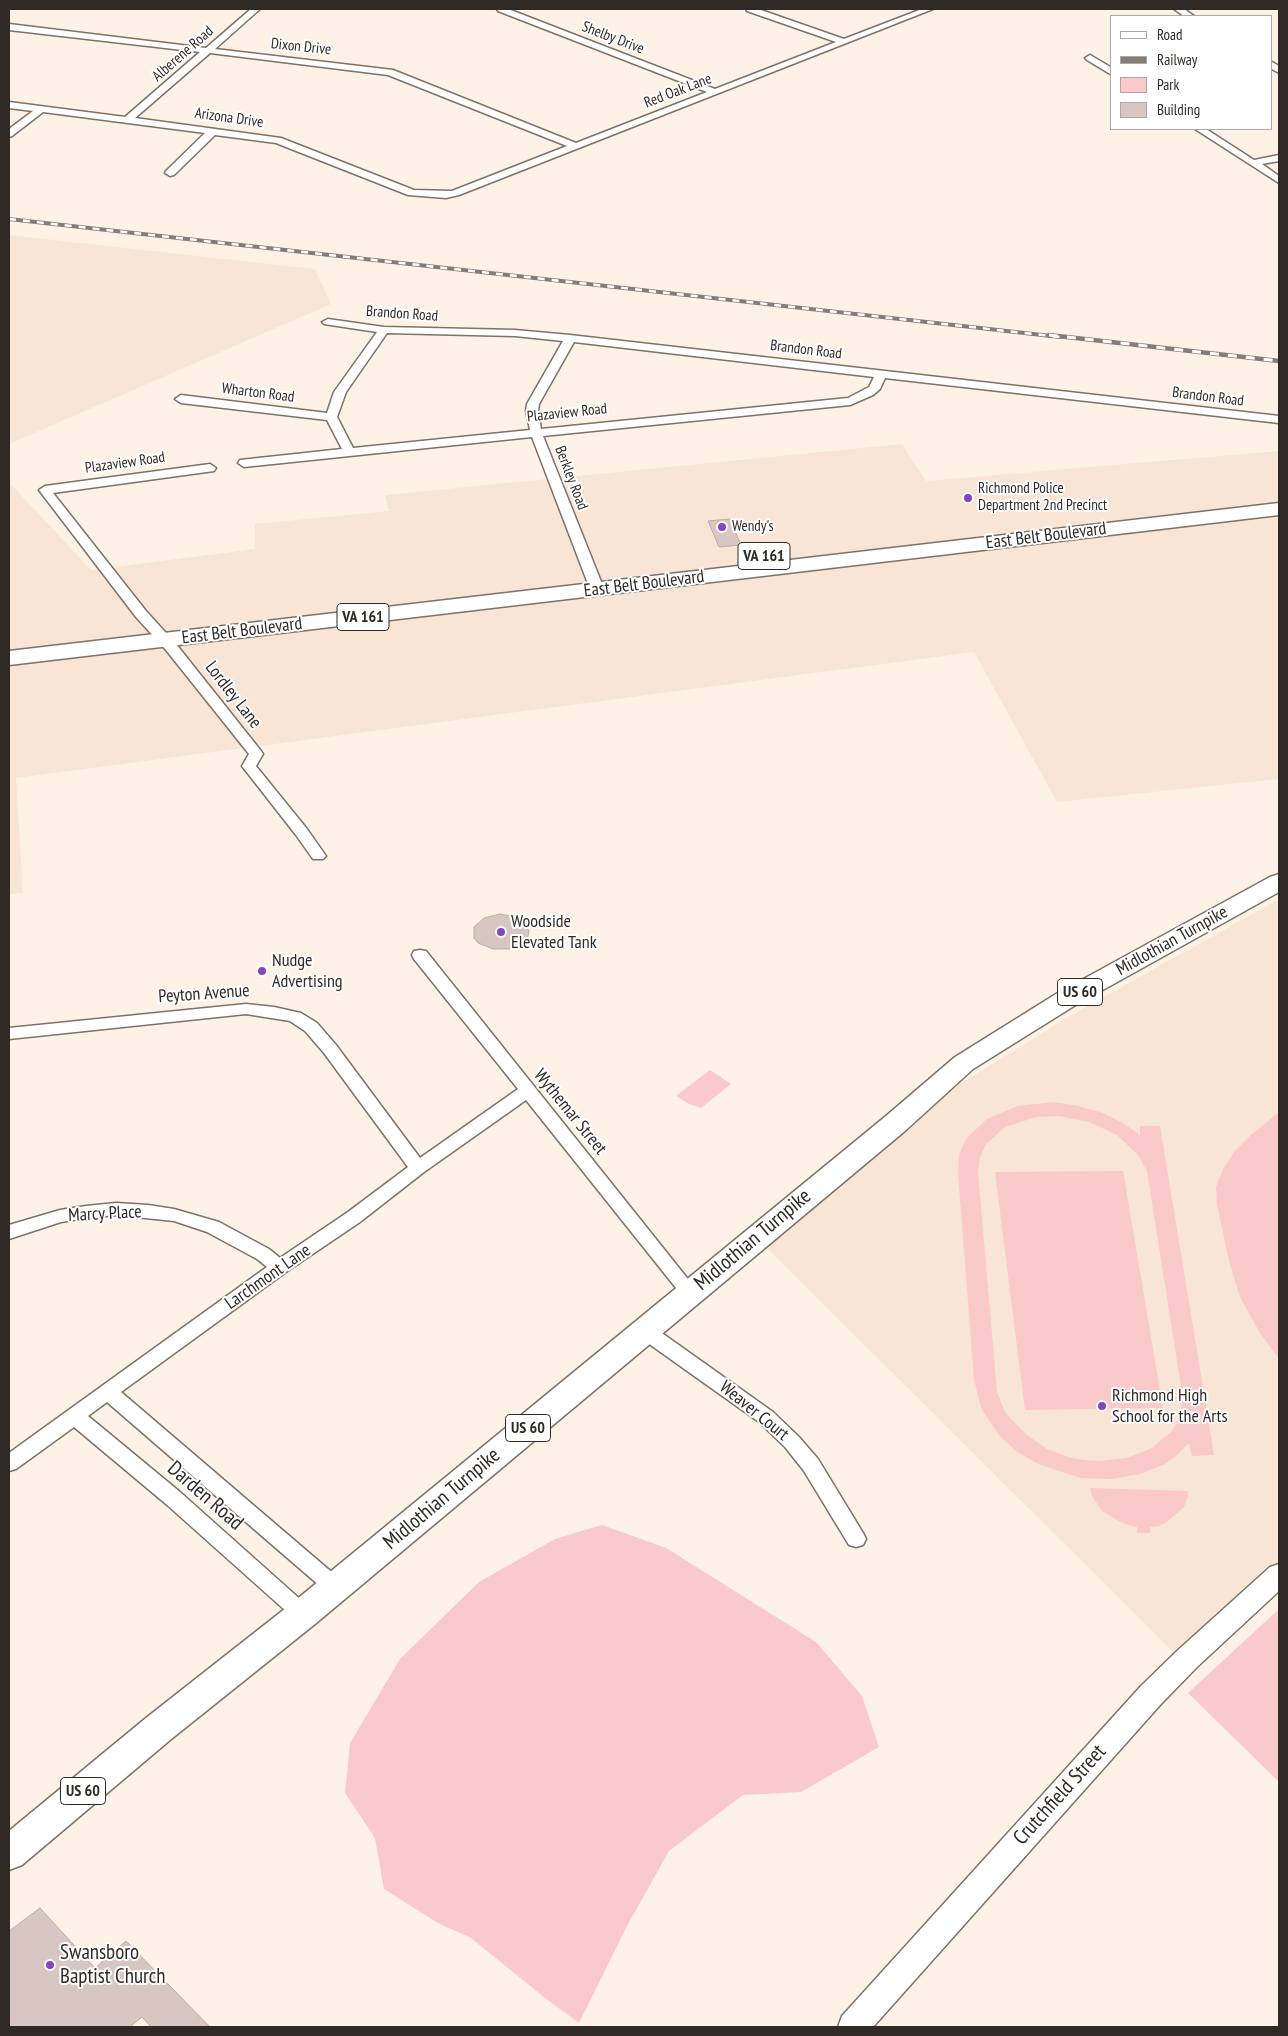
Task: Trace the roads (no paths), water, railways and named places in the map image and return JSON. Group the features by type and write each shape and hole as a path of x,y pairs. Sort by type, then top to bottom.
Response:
{"main road":[{"name":"East Belt Boulevard","path":"595,584 689,564 1279,498"},
{"name":"East Belt Boulevard","path":"9,658 159,634 1279,509"},
{"name":"East Belt Boulevard","path":"9,644 159,634"},
{"name":"Midlothian Turnpike","path":"9,1853 645,1332 896,1123 964,1063 1109,975 1279,882"},
{"name":"Midlothian Turnpike","path":"896,1123 1062,1020 1279,899"}],"street":[{"name":"Alberene Road","path":"127,120 256,9"},
{"name":"Shelby Drive","path":"501,9 715,92"},
{"path":"750,9 844,42"},
{"name":"Red Oak Lane","path":"436,196 455,194 929,9"},
{"name":"Dixon Drive","path":"9,27 390,72 576,146"},
{"path":"1090,58 1110,71"},
{"name":"Arizona Drive","path":"9,105 278,140 412,193 436,196"},
{"path":"9,134 41,109"},
{"path":"1202,130 1279,180"},
{"path":"170,173 213,131"},
{"path":"1253,163 1279,158"},
{"name":"Brandon Road","path":"328,322 384,330 515,333 570,338 1279,420"},
{"path":"349,452 331,417 340,392 384,330"},
{"name":"Berkley Road","path":"570,338 533,404 532,411 536,433 595,584"},
{"name":"Plazaview Road","path":"244,464 850,400 870,393 882,374"},
{"name":"Wharton Road","path":"181,399 331,417"},
{"name":"Plazaview Road","path":"45,490 210,468"},
{"name":"Lordley Lane","path":"45,490 256,754 249,766 285,810 318,856"},
{"name":"Wythemar Street","path":"420,955 527,1092 690,1293"},
{"name":"Peyton Avenue","path":"9,1033 246,1009 274,1012 295,1017 311,1027 330,1049 418,1168"},
{"name":"Larchmont Lane","path":"9,1463 280,1267 354,1218 418,1168 527,1092"},
{"name":"Marcy Place","path":"9,1232 60,1216 86,1212 116,1209 148,1211 174,1215 213,1228 263,1254 280,1267"},
{"name":"Weaver Court","path":"645,1332 766,1417 792,1442 811,1465 856,1539"},
{"name":"Darden Road","path":"108,1392 335,1587"},
{"name":"Darden Road","path":"74,1416 173,1498 303,1614"},
{"name":"Crutchfield Street","path":"853,2027 1151,1695 1187,1659 1279,1575"}],"railway":[{"path":"9,219 1060,337"},
{"path":"1049,335 1279,361"}],"place":[{"name":"Richmond Police Department 2nd Precinct","path":"968,498"},
{"name":"Wendy's","path":"722,527"},
{"name":"Woodside Elevated Tank","path":"501,932"},
{"name":"Nudge Advertising","path":"262,971"},
{"name":"Richmond High School for the Arts","path":"1102,1406"},
{"name":"Swansboro Baptist Church","path":"50,1965"}]}
